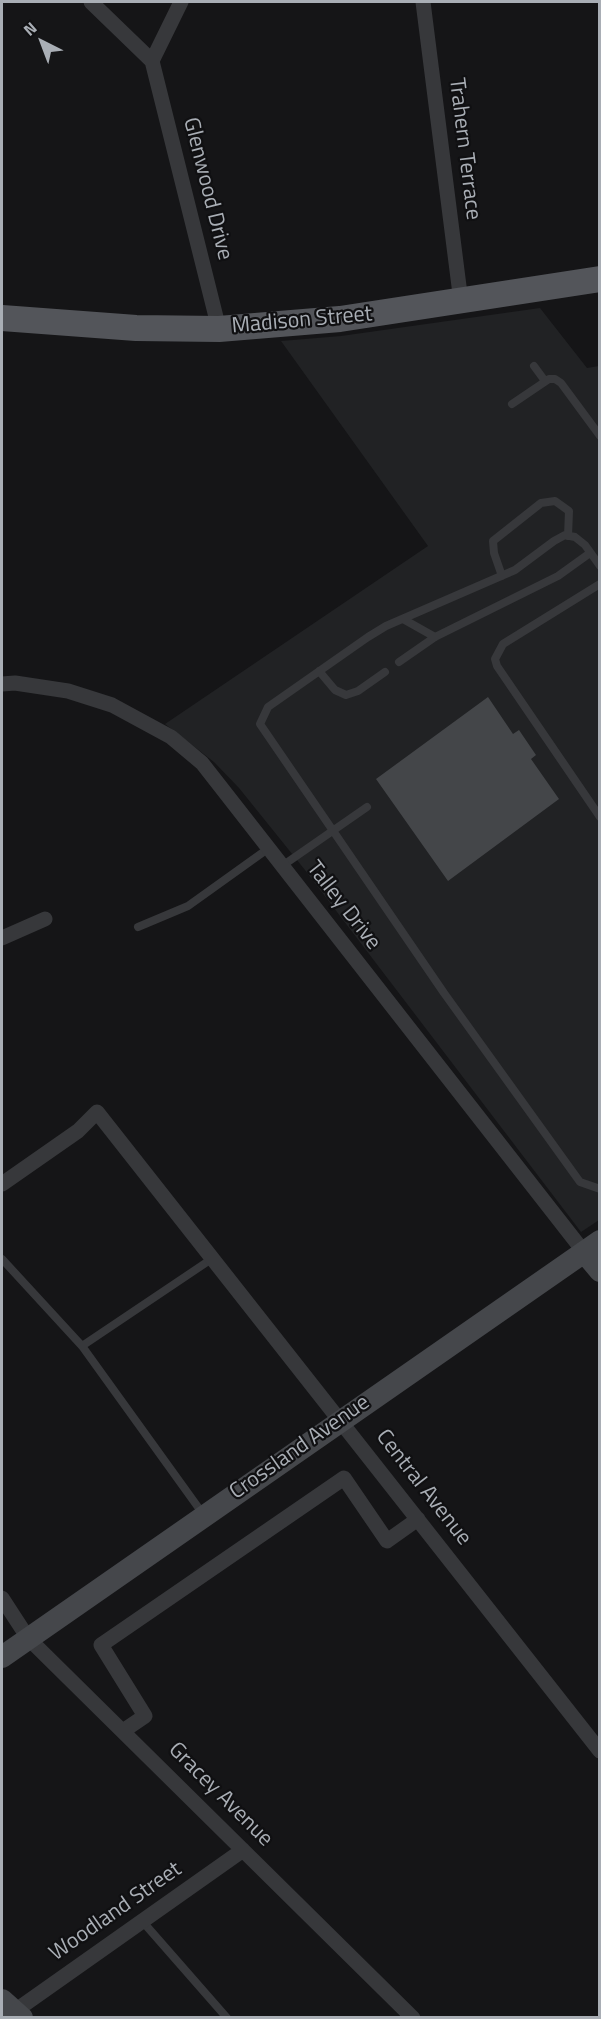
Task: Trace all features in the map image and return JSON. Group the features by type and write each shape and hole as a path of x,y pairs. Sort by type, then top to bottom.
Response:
{"main road":[{"name":"Madison Street","path":"2,318 136,328 219,329 340,319 600,279"},
{"path":"592,1247 600,1271"},
{"name":"Crossland Avenue","path":"2,1657 341,1419 592,1247"}],"street":[{"path":"91,2 152,61 181,2"},
{"name":"Trahern Terrace","path":"423,2 461,302"},
{"name":"Glenwood Drive","path":"152,61 219,329"},
{"name":"Talley Drive","path":"2,684 46,687 112,705 171,737 202,763 282,866 592,1247"},
{"path":"2,938 45,919"},
{"name":"Central Avenue","path":"2,1184 78,1131 97,1112 341,1419 600,1751"},
{"path":"123,1731 145,1716 101,1646 344,1478 387,1541 418,1519"},
{"name":"Gracey Avenue","path":"2,1598 28,1638 413,2018"},
{"name":"Woodland Street","path":"13,2009 143,1922 243,1850"}],"lane":[{"path":"534,366 545,381"},
{"path":"512,404 545,381 555,379 561,383 600,436"},
{"path":"502,576 494,553 493,541 541,503 555,501 569,511 568,536"},
{"path":"600,566 575,537 568,536 554,541 528,562 502,576 403,619 368,637 268,707 260,724 332,831 580,1182 600,1189"},
{"path":"399,663 435,637 558,576 590,553"},
{"path":"600,584 503,644 495,659 497,666 600,817"},
{"path":"403,619 435,637"},
{"path":"319,671 335,690 346,695 358,691 385,672"},
{"path":"282,866 367,807"},
{"path":"138,927 188,906 269,848"},
{"path":"82,1346 213,1258"},
{"path":"2,1259 82,1346 204,1515"},
{"path":"143,1922 227,2018"}],"shaded area":[{"path":"540,308 587,368 599,366 599,1220 581,1232 305,870 239,788 214,762 165,724 428,546 281,341 341,336"}],"building":[{"path":"488,697 513,734 519,730 536,755 531,759 559,799 448,881 376,779"}]}
